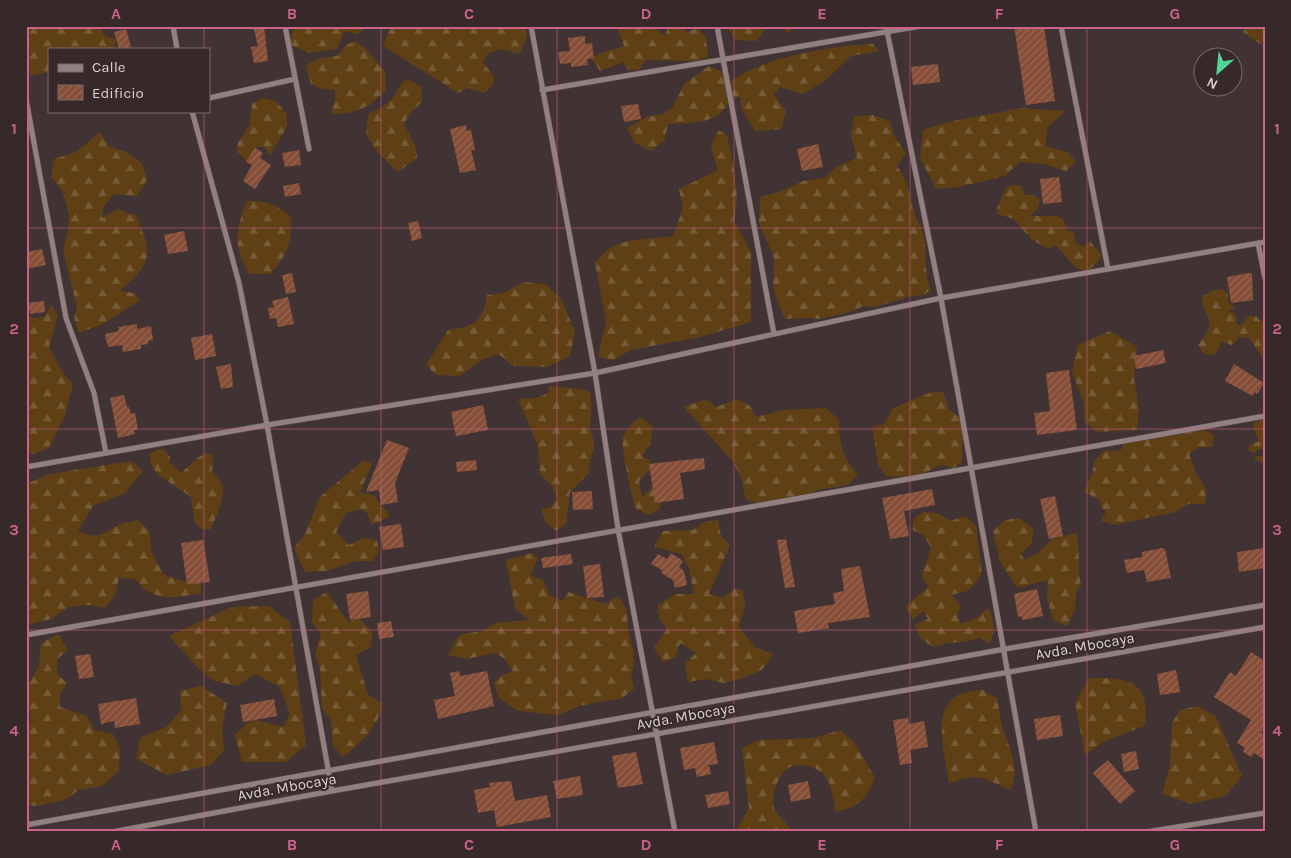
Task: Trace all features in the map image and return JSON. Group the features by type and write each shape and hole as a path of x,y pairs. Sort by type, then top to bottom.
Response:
{"street":[{"path":"173,26 177,48"},
{"path":"284,26 309,149"},
{"path":"531,26 595,373 618,529 675,832"},
{"path":"716,26 774,334"},
{"path":"542,90 723,60 887,29 921,26"},
{"path":"1062,26 1108,269"},
{"path":"887,29 941,298 1005,649 1036,832"},
{"path":"210,98 295,79"},
{"path":"26,99 66,318 94,393 106,453"},
{"path":"192,112 239,283 267,425 332,791"},
{"path":"26,467 267,425 595,373 941,298 1265,242"},
{"path":"1258,243 1265,278"},
{"path":"26,636 618,529 1265,416"},
{"path":"26,824 1005,649 1265,605"},
{"name":"Avda. Mbocaya","path":"112,832 332,791 1265,627"},
{"path":"1146,832 1265,813"}],"green space":[{"path":"26,26 99,26 104,35 116,40 114,48 48,48 48,72 31,76 26,60"},
{"path":"295,26 367,26 357,34 344,31 337,49 309,53 288,44"},
{"path":"393,26 525,26 527,38 519,54 502,49 488,53 483,62 494,77 493,85 484,93 468,88 458,93 383,46"},
{"path":"620,26 651,26 665,36 668,26 684,26 686,32 698,28 706,38 708,57 696,61 646,60 639,70 628,70 624,62 600,71 591,58 624,46 618,29"},
{"path":"726,26 794,26 789,33 779,27 766,28 756,41 736,40"},
{"path":"1248,26 1265,26 1265,41 1260,44 1243,32"},
{"path":"355,41 365,48 385,72 386,89 374,101 362,109 347,113 331,114 335,100 335,90 322,89 311,84 306,65 320,58 337,56 346,45"},
{"path":"873,44 879,51 851,56 827,79 803,94 780,87 774,94 786,111 781,129 755,131 742,109 740,96 731,101 720,114 711,119 693,123 668,124 664,141 651,151 635,143 627,128 646,117 662,114 672,108 685,83 709,66 725,73 728,83 759,66 797,54 837,47"},
{"path":"410,80 421,87 422,102 409,114 404,124 415,145 417,158 398,172 378,153 366,135 368,114 389,101 403,81"},
{"path":"262,98 276,101 287,114 287,127 270,155 264,147 257,147 247,161 237,152 238,143 250,124 252,104"},
{"path":"1020,108 1065,111 1048,127 1045,146 1067,152 1076,161 1066,171 1044,164 1019,162 1005,176 959,187 936,189 920,158 923,130 947,123"},
{"path":"873,115 890,121 894,136 906,153 897,166 907,184 914,212 923,233 927,277 931,290 924,295 911,296 875,307 864,306 850,312 819,319 785,319 773,289 774,258 759,223 760,197 779,192 803,181 824,178 838,166 857,158 851,136 854,116"},
{"path":"718,130 727,135 734,167 737,200 734,221 751,252 751,322 700,337 631,350 613,360 598,357 606,321 595,263 603,254 620,243 673,236 683,208 679,189 718,170 711,147"},
{"path":"100,132 110,147 124,151 142,163 147,180 137,196 114,194 104,206 102,218 117,209 136,215 145,240 147,257 139,272 120,291 134,293 140,300 103,324 79,333 74,318 77,308 63,250 68,232 69,214 62,190 51,177 54,159 76,152"},
{"path":"1020,185 1025,195 1034,195 1040,200 1038,208 1031,216 1058,216 1066,224 1067,231 1073,231 1076,243 1083,247 1090,241 1102,256 1094,265 1088,270 1076,267 1055,245 1049,249 1032,240 1014,219 997,214 997,208 1007,186"},
{"path":"247,201 260,201 271,204 291,217 288,248 270,274 249,274 240,255 238,230"},
{"path":"523,282 545,284 561,298 575,332 570,356 548,367 513,366 499,354 482,360 459,376 436,375 426,365 448,330 465,327 480,317 487,295 506,292"},
{"path":"1223,289 1228,295 1228,302 1235,308 1228,311 1234,313 1237,318 1236,323 1240,326 1249,316 1256,316 1261,322 1265,319 1265,361 1249,338 1239,337 1232,345 1220,341 1220,348 1213,355 1204,354 1198,345 1209,326 1201,298 1211,291"},
{"path":"51,305 58,315 49,347 63,373 73,384 65,415 49,448 33,454 26,452 26,315 33,318 44,317"},
{"path":"1110,331 1137,347 1134,378 1139,411 1137,430 1097,432 1084,421 1084,403 1072,372 1078,345"},
{"path":"549,386 582,389 591,393 589,427 594,442 589,473 570,492 566,524 556,531 546,522 541,509 551,507 557,498 552,486 540,474 538,446 518,399 537,398 548,393"},
{"path":"932,392 943,392 949,409 963,420 962,462 954,468 941,465 916,477 886,476 878,465 872,426 884,424 893,408"},
{"path":"706,399 716,407 737,399 750,406 756,417 783,410 826,408 839,420 842,449 848,462 858,475 848,485 816,490 803,501 784,497 765,505 746,500 741,477 733,462 684,407"},
{"path":"641,417 653,427 650,444 642,456 649,460 652,467 639,481 642,497 655,485 661,497 660,508 650,515 636,509 623,450 623,437 625,433 630,425"},
{"path":"1265,419 1265,464 1254,459 1256,456 1263,456 1264,450 1259,449 1254,453 1248,450 1250,445 1259,441 1253,427 1254,423"},
{"path":"1185,429 1206,431 1214,435 1212,447 1199,447 1189,454 1196,473 1206,489 1205,504 1188,504 1175,512 1115,525 1101,521 1106,512 1101,507 1100,500 1084,492 1092,474 1095,459 1106,450 1120,451 1126,441 1177,433 1182,434"},
{"path":"164,449 170,457 170,463 181,473 200,456 207,453 213,455 212,471 219,478 223,492 219,509 210,530 202,529 195,523 191,497 157,474 150,462 150,454 156,450"},
{"path":"364,460 372,464 360,492 375,496 389,517 372,525 367,513 361,509 346,513 336,532 349,545 364,538 377,540 379,552 373,561 355,561 327,571 305,572 294,548 304,536 320,497"},
{"path":"131,461 143,471 125,493 93,506 78,531 95,536 103,534 121,524 138,520 149,531 152,553 163,574 181,581 200,582 202,593 165,597 149,592 135,579 119,578 115,595 105,608 88,605 68,607 51,619 26,625 26,484 50,474"},
{"path":"924,512 937,513 950,521 966,516 976,526 982,573 976,583 967,591 951,595 961,605 957,616 961,624 978,617 988,608 994,626 989,644 980,638 934,647 922,640 914,625 928,619 923,611 913,619 905,607 928,587 922,575 931,547 923,535 913,530 913,519"},
{"path":"1019,518 1033,529 1032,543 1021,553 1024,560 1037,554 1052,539 1076,533 1081,585 1076,591 1075,608 1067,626 1053,620 1047,598 1048,580 1017,588 1000,561 993,531 1005,520"},
{"path":"718,520 721,536 730,545 709,594 723,598 734,589 743,590 745,607 739,627 755,647 773,654 762,670 740,679 724,683 706,679 688,682 685,664 696,653 680,643 675,658 663,662 654,648 667,629 659,618 658,605 676,594 694,594 689,568 682,554 654,547 663,531 693,530 704,522"},
{"path":"532,553 538,558 530,575 543,580 549,595 562,601 569,592 606,604 618,596 627,609 628,630 633,649 634,664 631,675 634,689 622,698 579,706 558,715 518,711 499,698 494,683 502,675 513,671 504,658 495,653 467,659 448,655 459,635 482,631 496,623 529,620 515,609 506,560"},
{"path":"327,592 348,622 359,618 372,632 371,647 356,655 368,695 383,703 378,719 373,727 343,757 333,746 331,721 322,708 320,669 315,654 321,634 312,622 313,600"},
{"path":"269,606 290,622 306,745 286,762 242,762 235,735 252,719 283,727 290,714 280,687 255,674 237,686 214,681 198,668 169,636 232,607"},
{"path":"58,634 68,650 57,659 57,674 67,683 60,694 60,707 87,716 94,730 113,734 120,748 119,771 102,786 79,790 65,800 37,806 26,805 26,726 31,721 26,689 39,666 41,643"},
{"path":"1089,678 1115,679 1134,684 1140,690 1144,699 1145,710 1144,726 1103,742 1085,755 1075,703"},
{"path":"201,686 227,703 222,727 224,750 211,765 167,775 136,759 140,738 166,727 181,711 180,691"},
{"path":"983,690 997,698 1001,722 1013,758 1015,774 1010,790 975,777 949,783 942,737 942,723 945,710 952,700 964,693"},
{"path":"1198,706 1216,717 1242,776 1225,796 1191,804 1162,794 1170,765 1172,723 1180,710"},
{"path":"840,730 854,742 875,778 861,801 851,808 836,812 833,795 824,775 809,766 791,766 779,779 773,800 775,810 792,832 731,832 737,829 749,808 742,748 759,740 814,738"}],"building":[{"path":"253,26 264,26 268,61 254,63 251,47 258,46"},
{"path":"1014,26 1044,26 1055,101 1026,105"},
{"path":"126,29 131,47 119,48 114,32"},
{"path":"585,36 585,44 592,43 594,58 587,59 588,65 571,67 571,63 560,64 558,52 570,51 568,38"},
{"path":"938,64 940,82 913,85 911,67"},
{"path":"638,104 641,119 624,122 621,106"},
{"path":"466,125 467,131 471,130 475,150 471,150 476,170 460,173 450,129"},
{"path":"818,144 823,167 802,171 797,149"},
{"path":"255,148 263,153 260,158 271,165 255,189 243,181 252,165 246,162"},
{"path":"299,150 301,165 285,167 282,153"},
{"path":"1059,177 1062,202 1043,204 1040,179"},
{"path":"299,183 301,194 285,197 283,186"},
{"path":"418,221 422,238 412,241 408,223"},
{"path":"184,231 188,251 168,254 164,235"},
{"path":"42,249 46,265 26,269 26,252"},
{"path":"292,273 296,292 286,294 282,275"},
{"path":"1252,274 1253,300 1231,303 1227,277"},
{"path":"288,297 294,324 278,327 276,318 270,319 268,308 274,307 272,301"},
{"path":"44,301 45,312 30,314 28,303"},
{"path":"137,324 137,329 151,326 153,340 148,341 148,344 141,345 141,349 123,352 122,345 108,347 105,334 119,331 118,327"},
{"path":"212,334 216,356 195,360 191,338"},
{"path":"1163,350 1166,363 1136,369 1134,356"},
{"path":"231,364 233,387 221,389 216,367"},
{"path":"1234,364 1264,383 1257,394 1255,392 1253,396 1225,381"},
{"path":"1069,370 1077,430 1037,435 1034,413 1050,411 1046,373"},
{"path":"124,395 131,414 135,413 138,430 134,430 135,434 118,438 110,398"},
{"path":"483,405 488,430 456,436 451,412"},
{"path":"387,440 409,448 395,483 398,502 381,505 379,490 366,492"},
{"path":"704,458 705,469 680,473 684,499 655,503 649,464"},
{"path":"476,460 477,470 457,472 456,462"},
{"path":"932,489 935,505 904,511 909,536 890,539 882,498"},
{"path":"592,491 593,509 573,510 572,492"},
{"path":"1055,496 1063,536 1049,539 1040,499"},
{"path":"401,524 404,547 383,550 379,527"},
{"path":"786,539 795,587 785,588 777,540"},
{"path":"203,540 210,582 187,584 181,543"},
{"path":"1265,548 1265,568 1239,572 1237,552"},
{"path":"1165,549 1171,578 1147,582 1144,570 1127,573 1124,560 1142,557 1142,552"},
{"path":"671,553 683,561 679,567 684,571 687,585 675,588 673,580 661,573 662,570 651,564 658,554 667,559"},
{"path":"571,554 573,564 543,568 541,558"},
{"path":"600,564 604,597 587,598 583,566"},
{"path":"860,566 870,617 828,623 829,628 798,633 794,611 835,604 833,593 844,591 841,569"},
{"path":"1037,589 1043,616 1022,620 1021,616 1018,617 1014,594"},
{"path":"368,591 371,617 350,620 346,594"},
{"path":"391,621 394,637 379,639 377,623"},
{"path":"1251,652 1265,661 1265,727 1261,733 1265,735 1265,760 1254,753 1251,757 1243,752 1245,748 1237,743 1251,720 1214,697 1230,672 1236,676"},
{"path":"90,654 94,677 79,679 75,656"},
{"path":"1176,670 1180,692 1160,695 1157,674"},
{"path":"459,671 460,676 487,671 494,706 438,719 434,700 455,696 450,673"},
{"path":"136,698 140,724 115,728 114,721 101,724 98,704"},
{"path":"274,699 277,716 243,722 240,705"},
{"path":"1060,715 1063,736 1037,740 1034,719"},
{"path":"908,718 909,724 924,721 928,747 910,750 912,763 900,765 893,720"},
{"path":"714,742 718,764 709,765 711,774 697,777 695,768 684,770 680,748"},
{"path":"1136,751 1139,769 1124,772 1121,754"},
{"path":"636,752 643,784 618,788 612,756"},
{"path":"1108,760 1135,791 1120,804 1093,773"},
{"path":"580,776 583,795 557,799 553,781"},
{"path":"511,781 515,801 547,795 551,817 497,827 494,810 478,813 474,790 490,787 489,783"},
{"path":"808,781 811,798 791,802 788,785"},
{"path":"728,791 730,804 708,808 705,795"}]}
